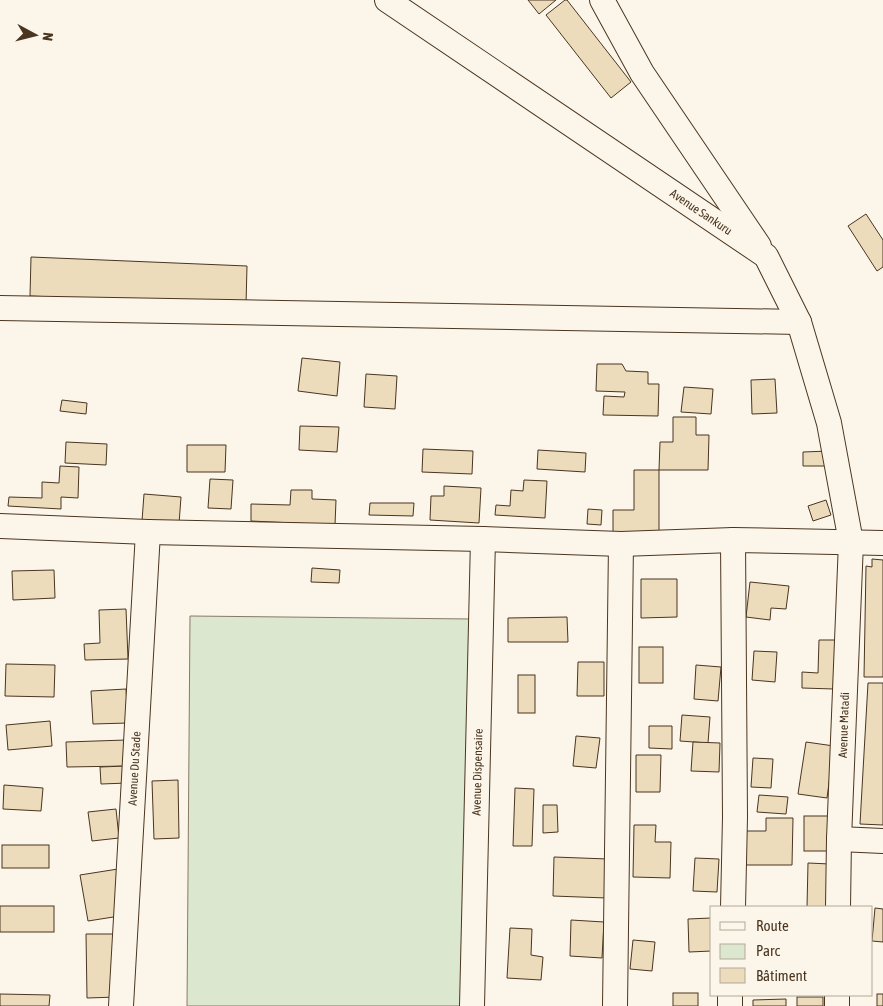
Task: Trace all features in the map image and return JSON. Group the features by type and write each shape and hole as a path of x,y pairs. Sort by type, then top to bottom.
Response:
{"street":[{"name":"Avenue Sankuru","path":"387,0 766,256 799,322 829,424 852,542"},
{"path":"602,0 642,73 766,256"},
{"path":"0,308 799,322"},
{"path":"0,526 148,532 483,538 621,544 733,540 883,543"},
{"name":"Avenue Du Stade","path":"121,1006 148,532"},
{"name":"Avenue Dispensaire","path":"472,1006 483,538"},
{"path":"733,540 735,817 733,906"},
{"name":"Avenue Matadi","path":"838,906 839,839 852,542"},
{"path":"616,1006 621,544"},
{"path":"839,839 883,841"}],"green space":[{"path":"190,616 472,619 468,1006 187,1006"}],"building":[{"path":"528,0 556,0 539,14"},
{"path":"567,0 631,82 611,98 546,15"},
{"path":"866,214 883,240 883,267 877,271 848,226"},
{"path":"31,257 247,266 246,305 30,296"},
{"path":"302,358 340,362 337,396 298,391"},
{"path":"597,364 622,364 626,371 648,372 648,384 659,384 658,416 603,415 604,396 624,397 625,392 596,391"},
{"path":"366,374 397,376 395,409 364,407"},
{"path":"775,379 777,413 752,414 751,380"},
{"path":"684,387 713,389 711,414 681,412"},
{"path":"62,400 87,403 86,414 60,411"},
{"path":"673,417 696,417 696,435 709,435 708,470 659,470 660,442 673,442"},
{"path":"300,426 339,427 337,452 299,450"},
{"path":"66,442 107,444 106,465 65,463"},
{"path":"187,445 226,445 225,472 187,472"},
{"path":"423,449 473,451 472,474 422,472"},
{"path":"538,450 586,453 585,472 537,469"},
{"path":"829,451 829,466 803,466 803,452"},
{"path":"60,466 79,467 78,498 61,497 61,509 8,506 9,497 42,498 42,482 59,483"},
{"path":"634,470 659,470 659,534 613,535 613,510 634,510"},
{"path":"210,479 233,480 231,509 208,508"},
{"path":"524,480 547,481 545,518 495,515 496,505 510,506 511,490 523,491"},
{"path":"444,486 481,488 479,523 430,520 431,496 444,496"},
{"path":"291,490 312,490 312,499 336,500 335,525 251,521 251,504 290,505"},
{"path":"144,494 181,497 179,524 142,521"},
{"path":"826,500 831,515 813,521 808,506"},
{"path":"370,503 414,503 413,516 369,515"},
{"path":"588,509 602,510 601,525 587,524"},
{"path":"872,559 883,560 883,677 864,677 866,566 872,567"},
{"path":"312,568 340,570 339,583 311,582"},
{"path":"54,570 55,598 13,600 12,571"},
{"path":"641,579 677,579 677,617 641,618"},
{"path":"750,582 789,586 786,609 771,608 770,620 746,617"},
{"path":"126,609 128,659 85,660 84,644 100,643 99,610"},
{"path":"567,617 568,642 508,642 508,618"},
{"path":"819,640 835,640 834,689 802,688 802,672 818,673"},
{"path":"639,647 663,647 663,683 639,683"},
{"path":"754,651 777,652 775,682 752,680"},
{"path":"578,662 604,662 604,696 577,696"},
{"path":"6,664 55,665 54,697 5,696"},
{"path":"696,665 721,667 718,701 694,699"},
{"path":"518,675 535,675 535,713 518,713"},
{"path":"868,683 883,683 883,825 860,824"},
{"path":"126,689 128,723 93,724 91,691"},
{"path":"682,715 710,717 708,743 680,741"},
{"path":"50,721 52,746 8,750 6,725"},
{"path":"649,726 672,726 672,749 649,748"},
{"path":"576,736 600,738 596,768 573,766"},
{"path":"126,740 127,766 67,767 66,742"},
{"path":"693,742 720,743 719,772 691,771"},
{"path":"806,742 834,746 827,798 798,794"},
{"path":"636,755 661,755 660,792 636,792"},
{"path":"753,758 773,759 771,788 751,787"},
{"path":"127,766 128,783 101,784 100,767"},
{"path":"178,780 179,838 154,839 152,781"},
{"path":"4,785 43,788 41,811 3,809"},
{"path":"515,788 534,789 532,846 513,846"},
{"path":"759,795 788,797 786,814 757,812"},
{"path":"543,805 557,805 558,832 543,833"},
{"path":"116,809 119,838 92,841 88,812"},
{"path":"804,816 831,816 831,851 804,851"},
{"path":"766,818 793,818 792,865 739,865 739,831 766,831"},
{"path":"634,825 656,825 655,842 671,842 670,878 633,877"},
{"path":"2,845 49,845 49,868 2,868"},
{"path":"554,857 608,859 607,898 553,896"},
{"path":"695,858 719,859 717,892 693,891"},
{"path":"808,863 830,864 829,906 807,906"},
{"path":"118,869 126,915 88,921 80,875"},
{"path":"0,906 54,906 54,932 0,932"},
{"path":"875,908 883,909 883,942 873,941"},
{"path":"710,918 710,951 689,952 688,919"},
{"path":"571,920 604,922 602,958 570,956"},
{"path":"510,928 532,929 531,955 543,957 541,980 507,978"},
{"path":"86,934 116,934 117,997 87,998"},
{"path":"633,940 655,942 652,971 630,969"},
{"path":"673,993 698,993 698,1006 673,1006"},
{"path":"0,994 50,995 49,1006 0,1006"},
{"path":"877,994 883,994 883,1006 877,1006"},
{"path":"797,997 823,997 823,1006 797,1006"},
{"path":"786,999 786,1006 753,1006 753,1000"}]}
